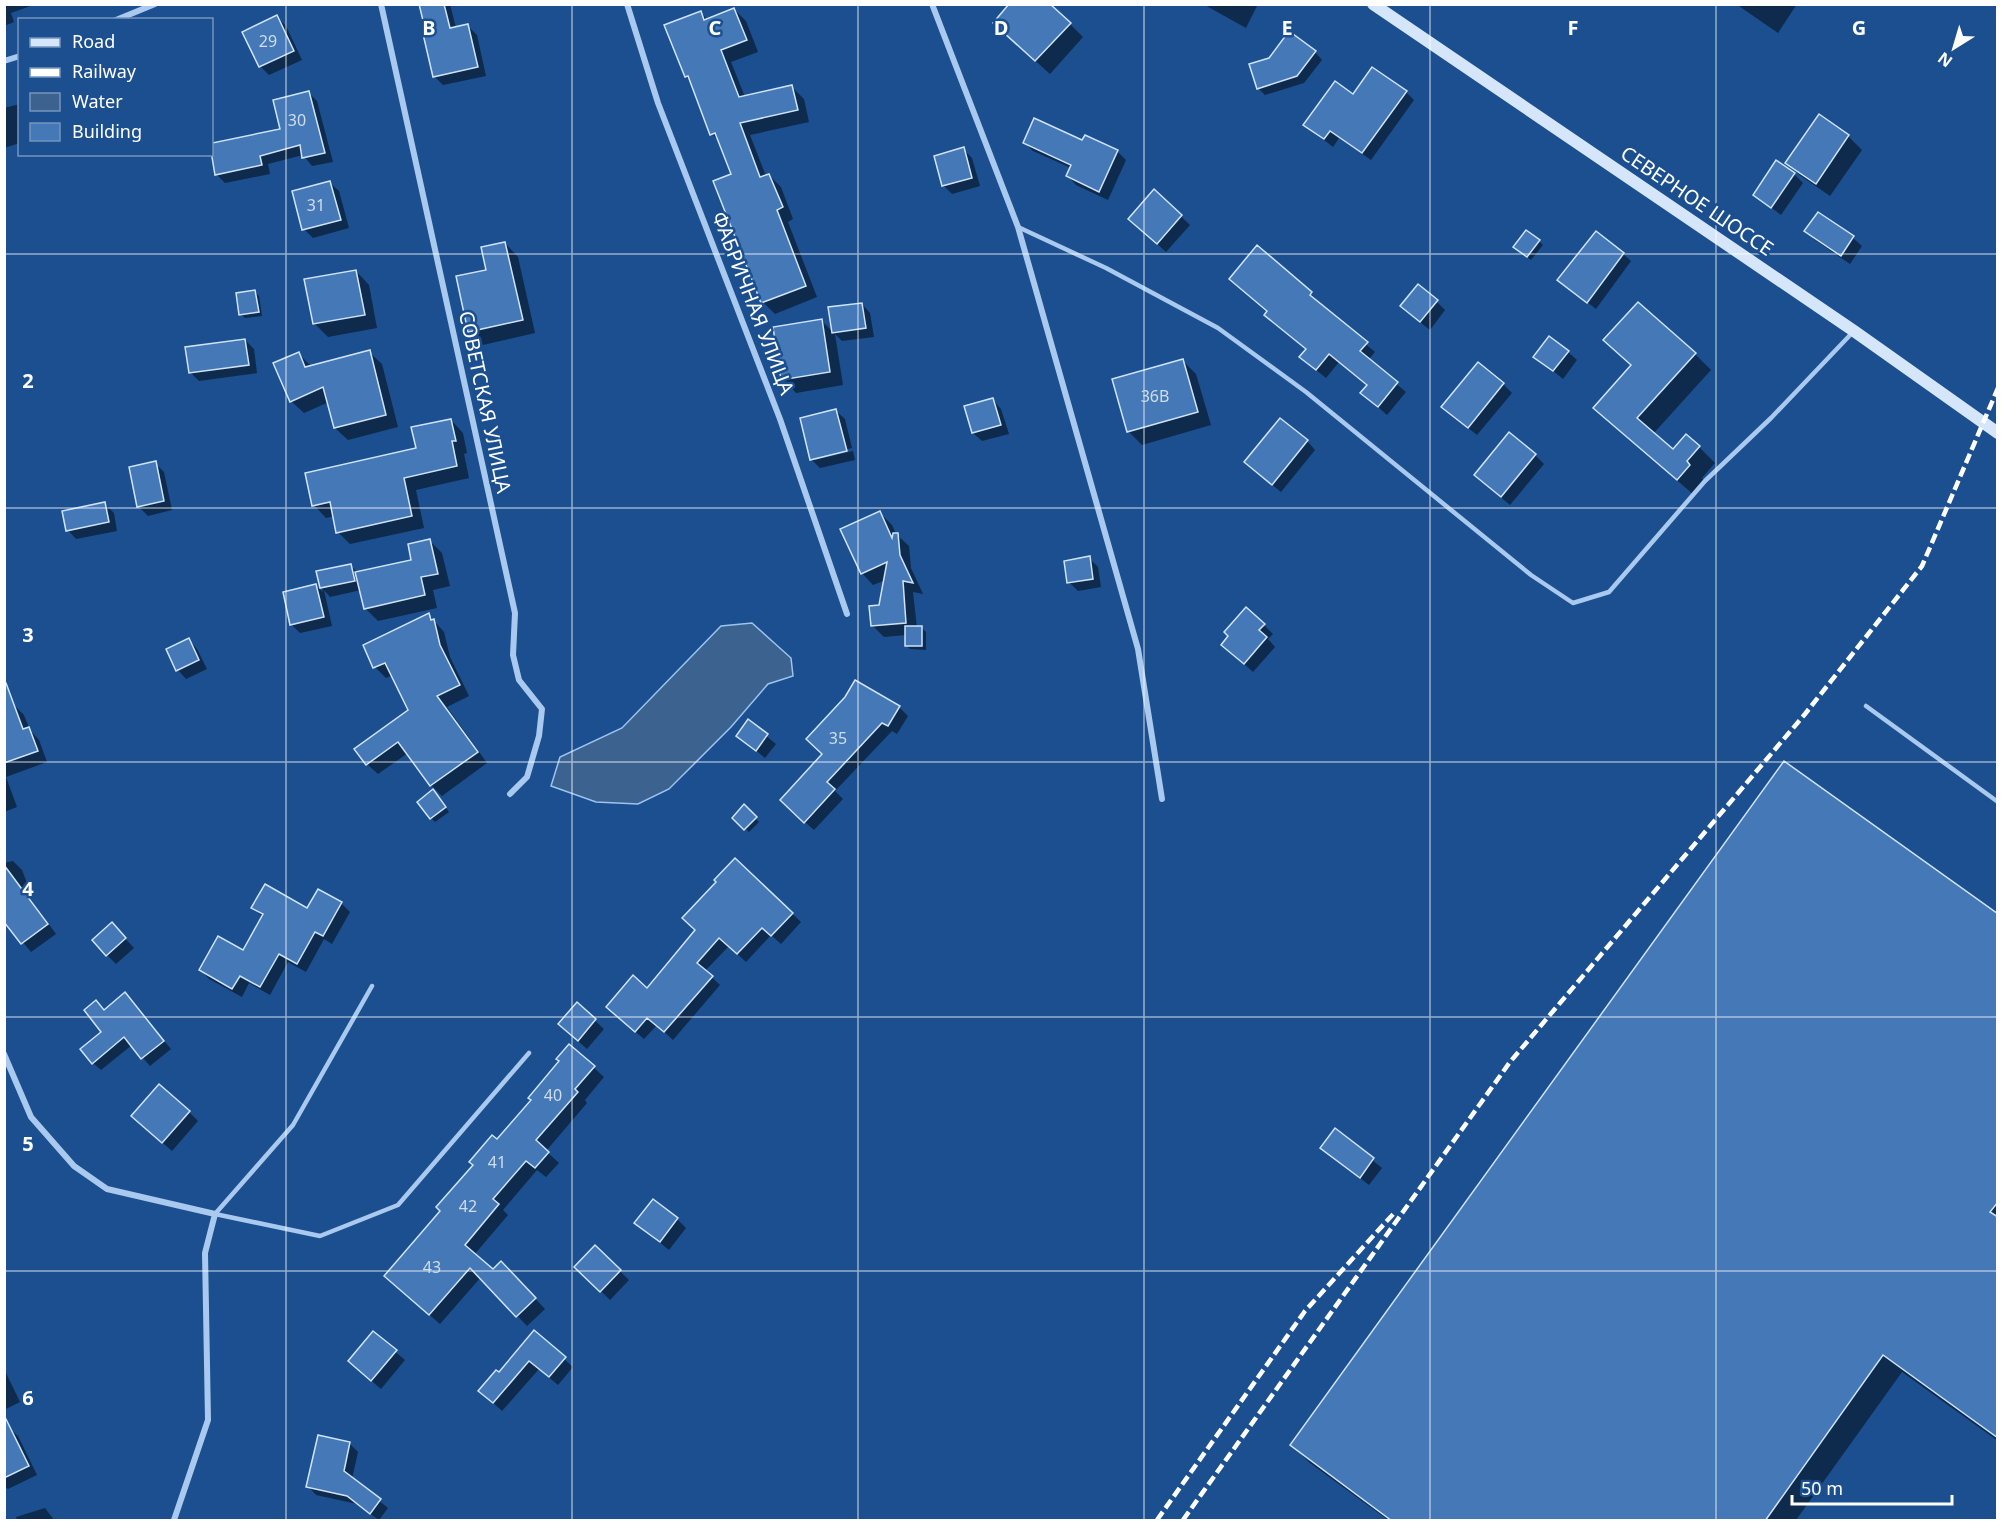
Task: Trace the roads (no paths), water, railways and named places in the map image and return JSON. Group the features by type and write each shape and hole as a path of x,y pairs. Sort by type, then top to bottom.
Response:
{"main road":[{"name":"СЕВЕРНОЕ ШОССЕ","path":"1373,4 1854,331 1998,433"}],"street":[{"path":"121,18 155,4"},
{"name":"СОВЕТСКАЯ УЛИЦА","path":"381,4 515,613 513,655 519,680 542,709 539,736 527,777 510,794"},
{"name":"ФАБРИЧНАЯ УЛИЦА","path":"627,4 657,103 780,419 847,614"},
{"path":"932,4 1018,227 1138,649 1162,799"},
{"path":"4,1054 31,1117 74,1166 107,1189 215,1214 205,1253 208,1420 174,1521"}],"lane":[{"path":"1018,227 1106,268 1218,328 1306,392 1531,575 1573,603 1609,592 1705,481 1771,418 1854,331"},
{"path":"1866,706 1998,802"},
{"path":"372,986 293,1125 215,1214 320,1236 398,1205 529,1053"}],"water":[{"path":"752,623 791,658 793,676 768,684 731,727 669,789 638,804 596,802 551,786 560,757 622,728 721,626"}],"railway":[{"path":"1183,1520 1510,1062 1805,714 1922,566 1998,388"},
{"path":"1157,1520 1305,1311 1395,1212"}]}
